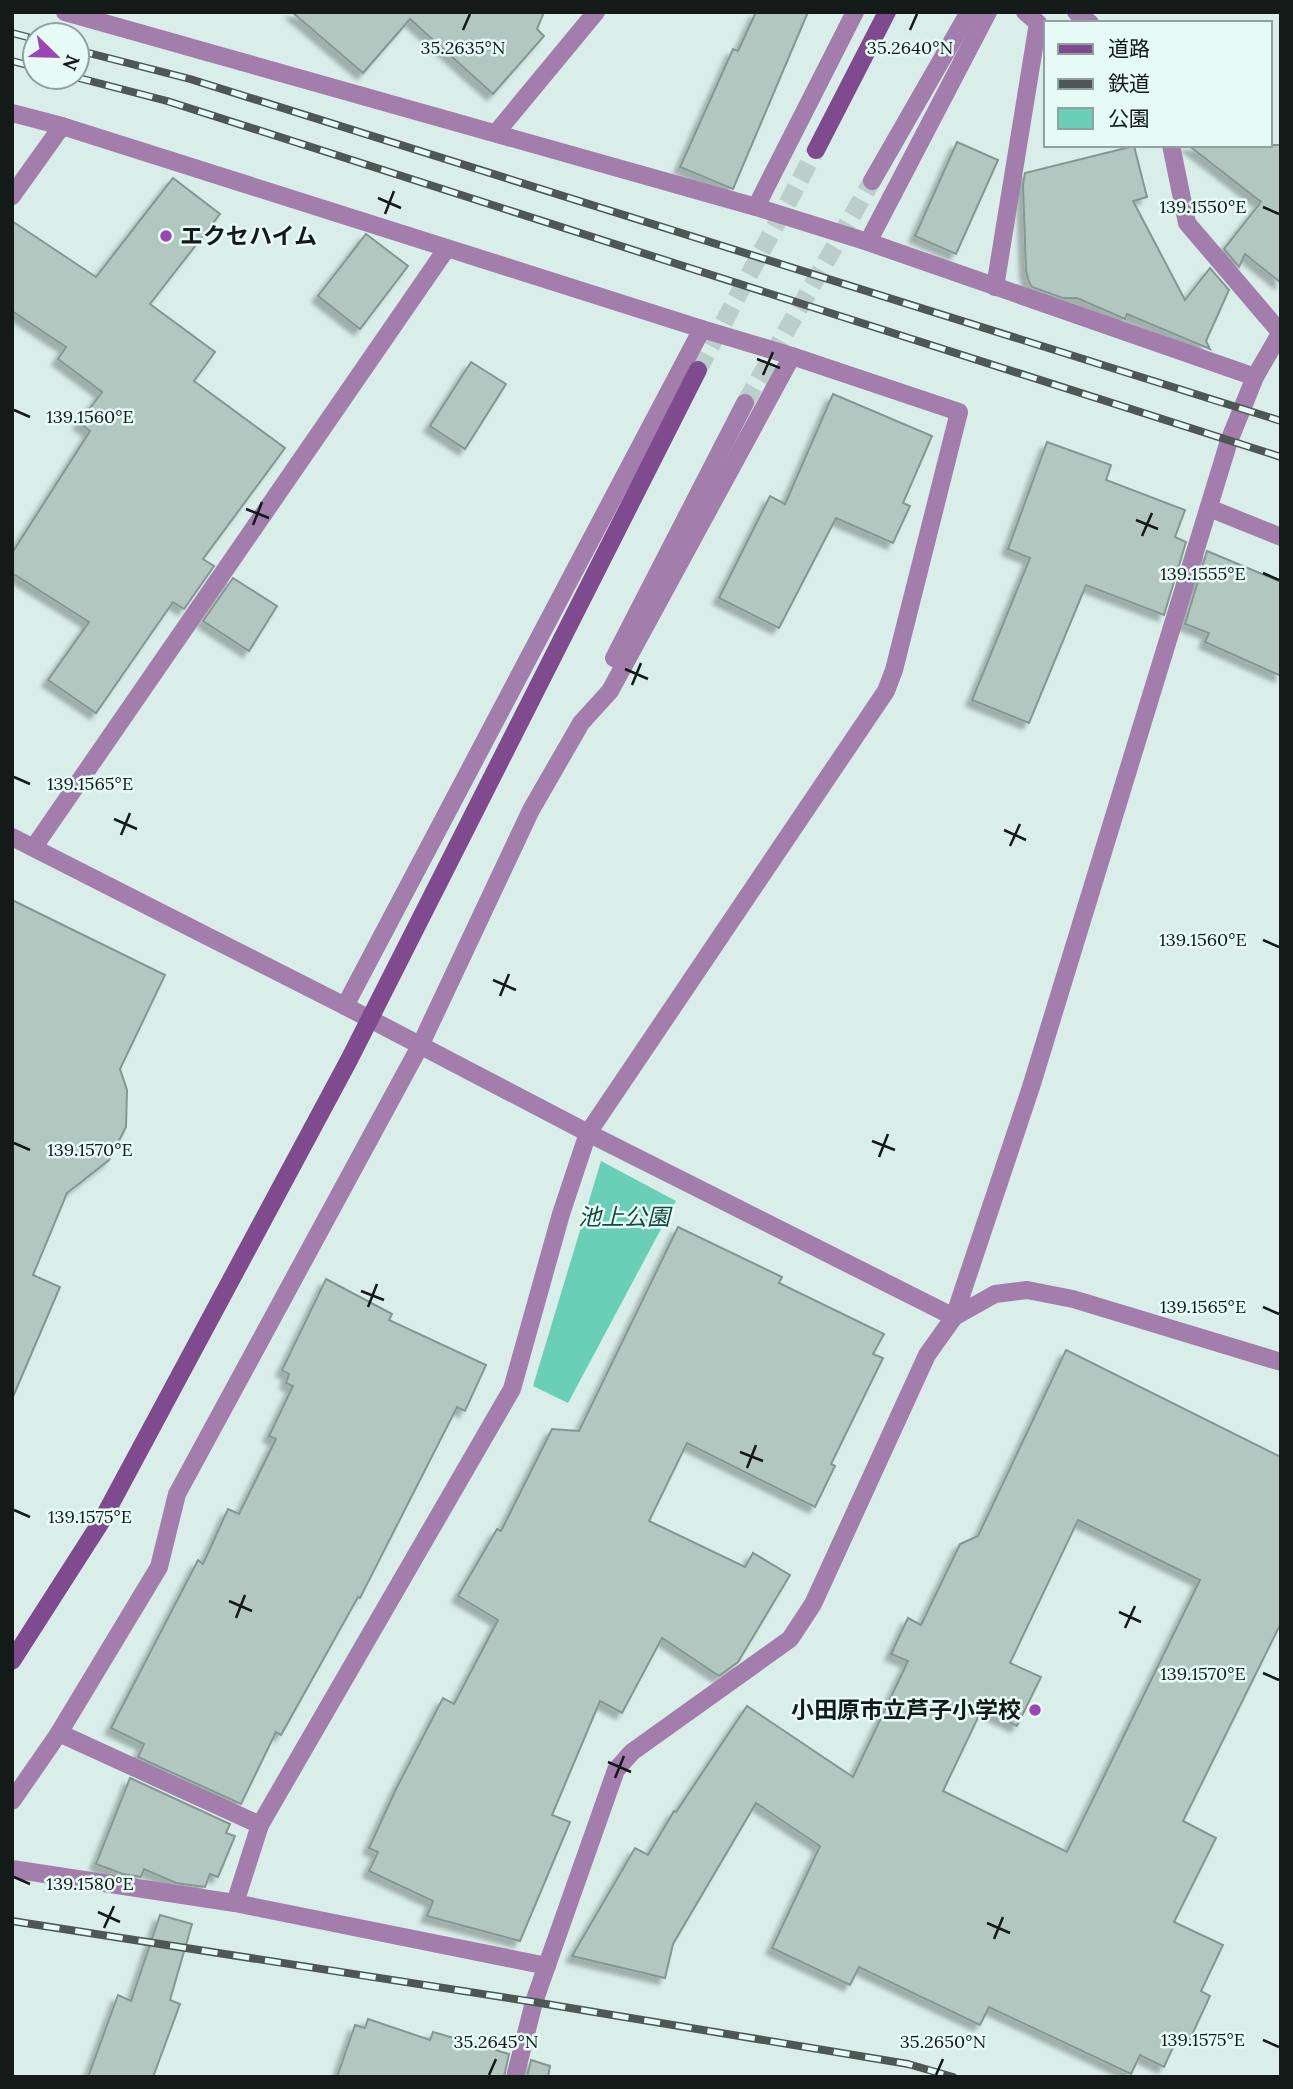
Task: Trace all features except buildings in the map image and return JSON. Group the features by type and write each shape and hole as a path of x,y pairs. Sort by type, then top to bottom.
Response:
{"street":[{"path":"65,12 120,19 496,134 756,207 868,242 1255,377"},
{"path":"496,134 596,12"},
{"path":"756,207 855,12"},
{"path":"816,150 887,12"},
{"path":"873,181 968,12"},
{"path":"868,242 988,12"},
{"path":"995,287 1037,16"},
{"path":"12,113 62,126 792,356 959,412 894,670 886,691 588,1133 561,1214 512,1389 260,1825 235,1903"},
{"path":"12,196 62,126"},
{"path":"515,2077 534,2001 616,1770 632,1752 790,1639 813,1604 927,1356 954,1317 1031,1087 1229,441 1255,377 1281,332 1187,223 1171,147"},
{"path":"34,847 447,248"},
{"path":"345,1006 702,329"},
{"path":"581,723 610,691 792,356"},
{"path":"12,1661 101,1522 349,1059 698,370"},
{"path":"12,1801 59,1733 159,1567 177,1494 420,1046 531,810 581,723 745,403"},
{"path":"1209,508 1281,537"},
{"path":"12,837 400,1034 588,1133 954,1317"},
{"path":"954,1317 995,1294 1027,1290 1073,1299 1281,1362"},
{"path":"59,1733 260,1825"},
{"path":"12,1869 235,1903 547,1966"}],"green space":[{"name":"池上公園","path":"601,1161 676,1201 568,1403 533,1386"}],"tunnel":[{"path":"698,370 816,150"},
{"path":"745,403 872,181"}],"railway":[{"path":"12,33 21,35"},
{"path":"91,54 190,79 1281,421"},
{"path":"12,61 21,63"},
{"path":"91,81 167,101 1281,457"},
{"path":"12,1921 534,2002 908,2064 953,2077"}],"place":[{"name":"エクセハイム","path":"166,236"},
{"name":"小田原市立芦子小学校","path":"1035,1710"}]}
